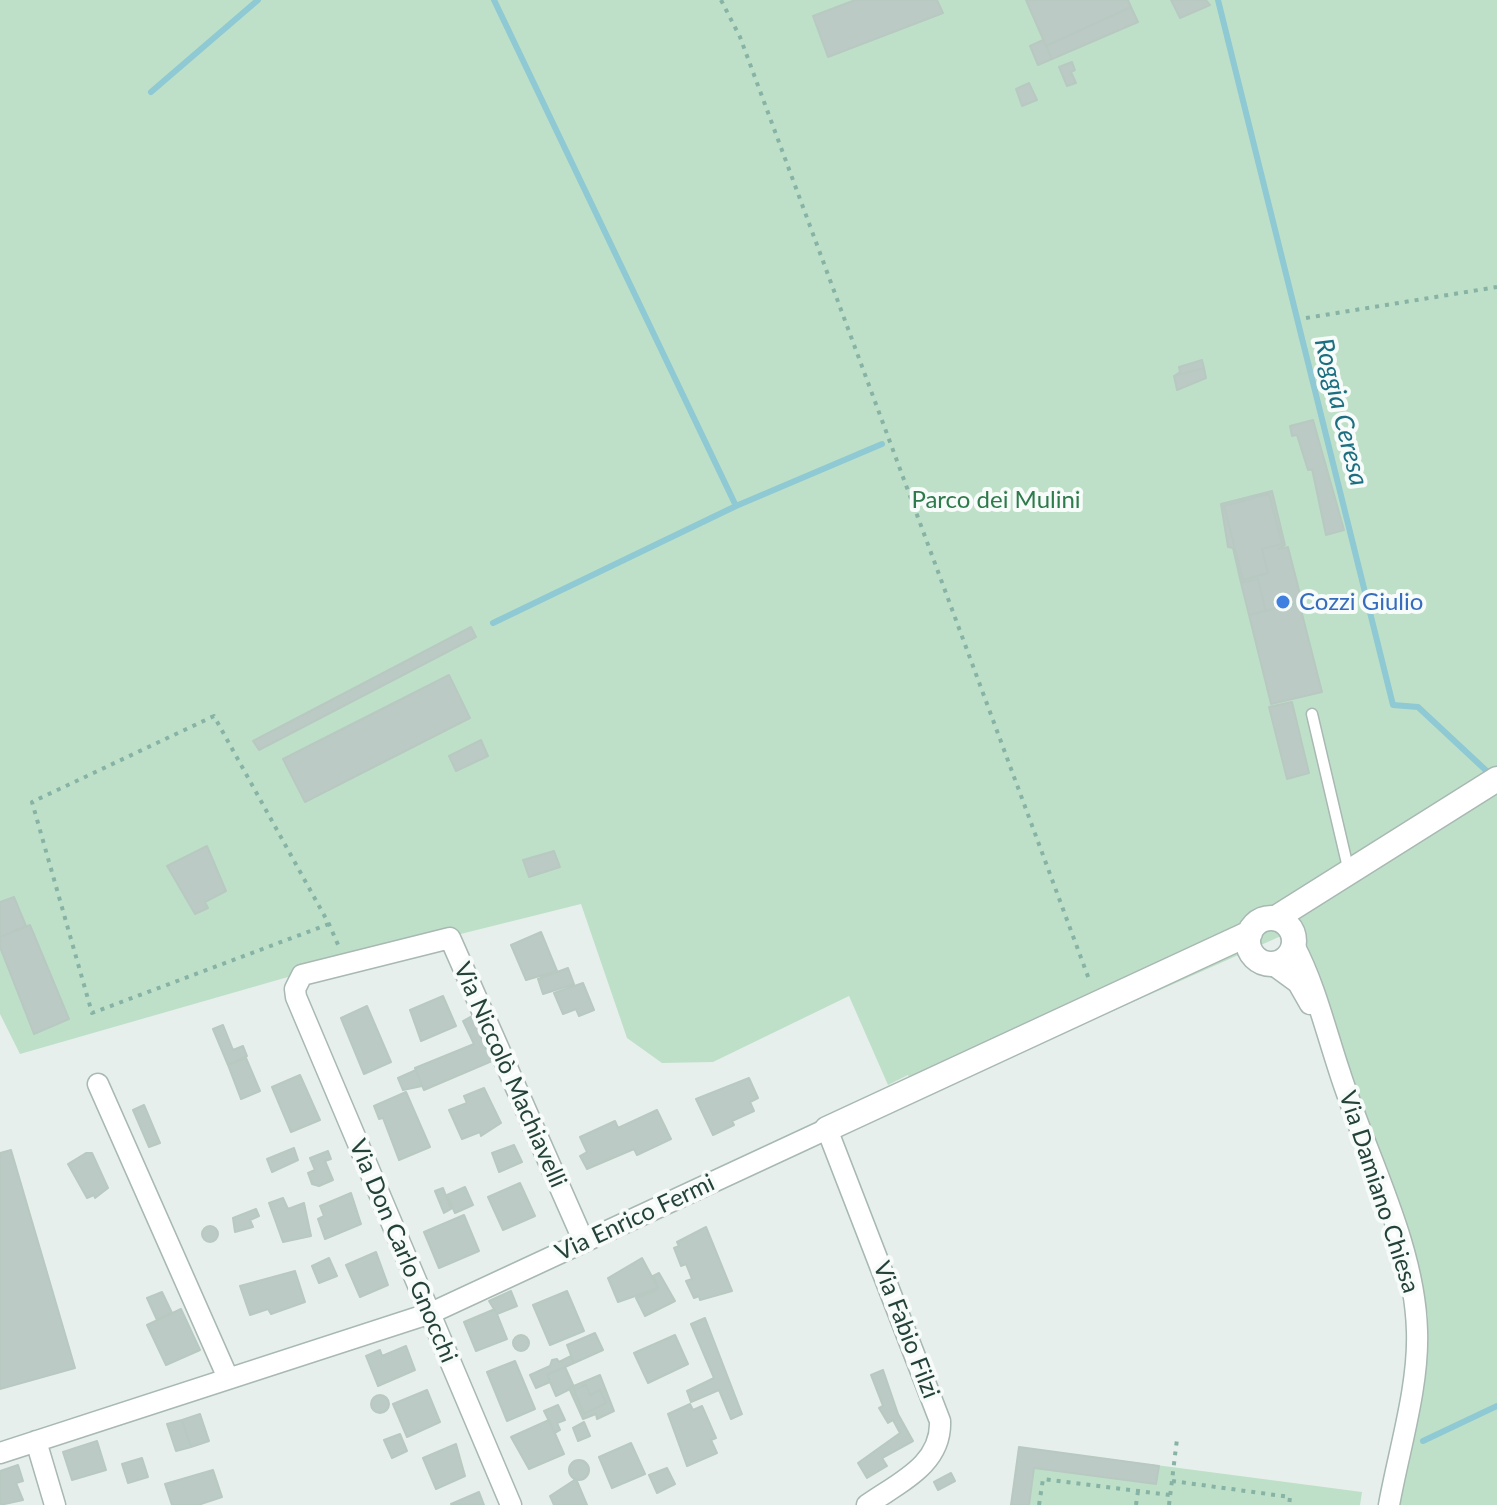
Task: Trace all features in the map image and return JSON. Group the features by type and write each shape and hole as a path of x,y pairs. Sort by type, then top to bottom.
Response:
{"street":[{"path":"1168,968 1202,960 1265,962 1287,958 1288,931 1342,880 1497,779"},
{"path":"1265,962 1249,948 1250,933 1257,922 1288,931"},
{"name":"Via Damiano Chiesa","path":"1288,931 1319,1003 1338,1070"},
{"name":"Via Enrico Fermi","path":"0,1453 429,1313 1168,968 1250,933"},
{"name":"Via Niccolò Machiavelli","path":"296,997 295,989 302,975 450,938 584,1242"},
{"name":"Via Damiano Chiesa","path":"1265,962 1298,983 1306,996 1338,1070 1402,1248 1415,1298 1416,1367 1389,1505"},
{"name":"Via Don Carlo Gnocchi","path":"296,997 511,1505"},
{"path":"98,1084 228,1378"},
{"name":"Via Fabio Filzi","path":"827,1129 940,1421 938,1443 928,1462 867,1505"},
{"path":"36,1441 55,1505"}],"lane":[{"path":"1312,714 1342,880"}],"path":[{"path":"721,0 740,37 1090,983"},
{"path":"1306,318 1497,287"},
{"path":"329,924 92,1013 32,802 214,716 329,924 346,963"},
{"path":"1169,1505 1177,1439"},
{"path":"1039,1505 1043,1479 1170,1495"},
{"path":"1172,1481 1290,1497 1289,1505"},
{"path":"1136,1505 1138,1491"}],"green space":[{"name":"Parco dei Mulini","path":"0,0 1497,0 1497,1505 1399,1505 1408,1437 1427,1364 1428,1315 1299,928 918,1098 908,1075 888,1085 849,996 713,1062 662,1063 627,1038 581,904 288,977 20,1054 0,1014"},
{"path":"1019,1447 1362,1492 1360,1505 1011,1505"}],"building":[{"path":"855,0 937,0 943,13 828,57 813,16"},
{"path":"1026,0 1128,0 1131,7 1046,46"},
{"path":"1171,0 1206,0 1210,5 1180,18"},
{"path":"1131,7 1138,22 1052,59 1046,46"},
{"path":"1043,40 1052,59 1038,65 1030,46"},
{"path":"1072,62 1075,70 1071,72 1076,83 1067,86 1059,67"},
{"path":"1029,83 1037,100 1022,106 1016,89"},
{"path":"1202,360 1204,368 1174,376 1180,372 1179,367"},
{"path":"1204,368 1206,378 1177,390 1174,376"},
{"path":"1313,420 1344,530 1326,535 1312,469 1308,470 1297,435 1292,436 1290,426"},
{"path":"1272,491 1285,545 1278,549 1288,547 1302,602 1266,611 1258,579 1241,583 1233,548 1228,547 1221,504","holes":["1269,494 1282,544 1262,549 1268,573 1243,580 1224,506"]},
{"path":"1269,494 1282,544 1262,549 1268,573 1243,580 1224,506"},
{"path":"1258,579 1266,611 1249,615 1241,583"},
{"path":"1299,602 1322,692 1271,704 1249,615"},
{"path":"471,627 476,637 259,750 253,741"},
{"path":"449,675 470,718 305,802 283,759"},
{"path":"1292,702 1309,773 1287,779 1269,707"},
{"path":"481,740 488,756 456,771 449,756"},
{"path":"207,846 226,891 205,902 208,908 195,914 167,866"},
{"path":"554,851 560,867 529,877 523,860"},
{"path":"14,897 26,926 0,937 0,902"},
{"path":"30,925 69,1019 34,1034 0,947 0,937"},
{"path":"541,932 557,971 526,980 511,945"},
{"path":"568,968 574,984 543,994 538,979"},
{"path":"583,983 594,1010 579,1016 576,1009 563,1014 554,993"},
{"path":"443,996 456,1026 421,1041 410,1010"},
{"path":"367,1006 391,1062 364,1074 341,1018"},
{"path":"472,1016 492,1061 424,1090 415,1068 474,1044 463,1021"},
{"path":"223,1025 233,1050 243,1046 247,1056 228,1065 213,1029"},
{"path":"246,1058 260,1091 241,1099 228,1065"},
{"path":"416,1070 422,1086 403,1090 398,1078"},
{"path":"300,1075 320,1120 291,1132 272,1087"},
{"path":"749,1078 758,1098 750,1102 754,1111 732,1121 734,1125 713,1135 696,1099"},
{"path":"484,1088 501,1123 481,1136 480,1132 462,1139 449,1110 467,1103 464,1096"},
{"path":"406,1092 430,1147 399,1160 383,1118 379,1119 374,1106"},
{"path":"144,1105 160,1143 149,1147 133,1110"},
{"path":"657,1110 671,1139 637,1155 634,1149 587,1169 580,1156 587,1152 580,1137 615,1121 618,1128"},
{"path":"514,1145 522,1162 499,1172 492,1153"},
{"path":"294,1148 298,1160 272,1172 267,1159"},
{"path":"11,1150 75,1368 0,1389 0,1153"},
{"path":"328,1151 331,1159 325,1161 333,1180 319,1186 312,1184 308,1173 315,1170 310,1158"},
{"path":"86,1153 92,1153 108,1188 95,1198 94,1195 87,1198 68,1164"},
{"path":"520,1183 535,1216 503,1230 488,1197"},
{"path":"465,1187 473,1205 455,1213 447,1195"},
{"path":"443,1188 451,1209 444,1213 435,1191"},
{"path":"351,1193 361,1224 325,1239 318,1219 324,1216 320,1206"},
{"path":"283,1198 288,1209 304,1203 311,1236 283,1242 269,1203"},
{"path":"256,1209 259,1216 250,1220 253,1227 235,1232 233,1218"},
{"path":"464,1215 479,1251 439,1268 424,1232"},
{"path":"207,1226 213,1226 218,1234 216,1240 207,1242 202,1237 202,1231"},
{"path":"706,1227 732,1291 700,1300 699,1296 694,1298 686,1281 692,1279 686,1264 681,1266 674,1248 679,1246 677,1242"},
{"path":"376,1252 388,1285 360,1297 346,1265"},
{"path":"329,1258 337,1276 319,1283 312,1266"},
{"path":"642,1258 658,1288 618,1302 608,1278"},
{"path":"295,1271 305,1302 271,1314 268,1309 250,1315 240,1286"},
{"path":"659,1273 675,1301 645,1316 636,1298 658,1288 653,1276"},
{"path":"511,1291 517,1306 497,1314 489,1301"},
{"path":"567,1291 584,1331 550,1345 533,1305"},
{"path":"162,1292 172,1313 157,1320 147,1298"},
{"path":"181,1309 200,1350 166,1365 147,1325"},
{"path":"495,1309 507,1339 476,1351 464,1322"},
{"path":"705,1318 742,1414 731,1419 719,1390 691,1402 687,1391 714,1378 691,1324"},
{"path":"595,1333 603,1350 574,1363 567,1345"},
{"path":"521,1335 527,1337 527,1349 521,1351 515,1349 513,1343 515,1337"},
{"path":"675,1335 688,1364 648,1383 634,1353"},
{"path":"406,1346 415,1370 378,1386 366,1356 380,1350 382,1356"},
{"path":"571,1356 574,1363 547,1375 550,1382 536,1388 530,1375 550,1366 552,1360 559,1362"},
{"path":"515,1361 535,1409 507,1421 487,1372"},
{"path":"565,1367 574,1387 556,1396 547,1375"},
{"path":"883,1370 898,1414 913,1441 882,1458 887,1466 867,1478 858,1463 900,1433 893,1420 888,1423 879,1408 883,1406 871,1375"},
{"path":"600,1375 614,1411 597,1419 596,1414 583,1419 569,1388","holes":["586,1385 590,1395 600,1390 606,1403 584,1414 574,1390"]},
{"path":"586,1385 590,1395 600,1390 606,1403 584,1414 574,1390"},
{"path":"427,1390 440,1422 407,1437 393,1404"},
{"path":"380,1395 389,1404 380,1413 371,1404"},
{"path":"690,1404 693,1410 702,1406 716,1438 711,1440 717,1453 687,1466 668,1414"},
{"path":"558,1405 565,1420 557,1423 560,1430 555,1433 544,1411"},
{"path":"200,1414 209,1441 191,1447 182,1420"},
{"path":"182,1420 191,1447 176,1451 167,1424"},
{"path":"549,1420 564,1454 529,1469 511,1437"},
{"path":"584,1422 590,1436 578,1441 573,1428"},
{"path":"400,1434 407,1451 392,1458 384,1440"},
{"path":"97,1441 106,1470 72,1480 63,1452"},
{"path":"631,1443 645,1474 612,1488 599,1457"},
{"path":"456,1444 465,1476 436,1489 423,1458"},
{"path":"1019,1447 1159,1466 1156,1484 1034,1468 1029,1505 1011,1505"},
{"path":"142,1458 148,1477 128,1483 122,1464"},
{"path":"579,1460 586,1463 589,1470 586,1477 579,1480 572,1477 569,1470 572,1463"},
{"path":"18,1465 23,1481 16,1483 23,1500 0,1505 0,1471"},
{"path":"667,1468 675,1484 657,1493 649,1475"},
{"path":"213,1470 222,1497 198,1505 172,1505 165,1484"},
{"path":"951,1473 955,1481 938,1490 934,1482"},
{"path":"576,1479 587,1505 554,1505 550,1496"},
{"path":"479,1492 484,1505 451,1504"}],"waterway":[{"path":"151,92 258,0"},
{"path":"494,0 736,506"},
{"name":"Roggia Ceresa","path":"1218,0 1393,705 1418,707 1492,776"},
{"path":"493,623 736,506 882,444"},
{"name":"Roggia Ceresa","path":"1423,1441 1497,1406"}],"place":[{"name":"Cozzi Giulio","path":"1283,602"}]}
